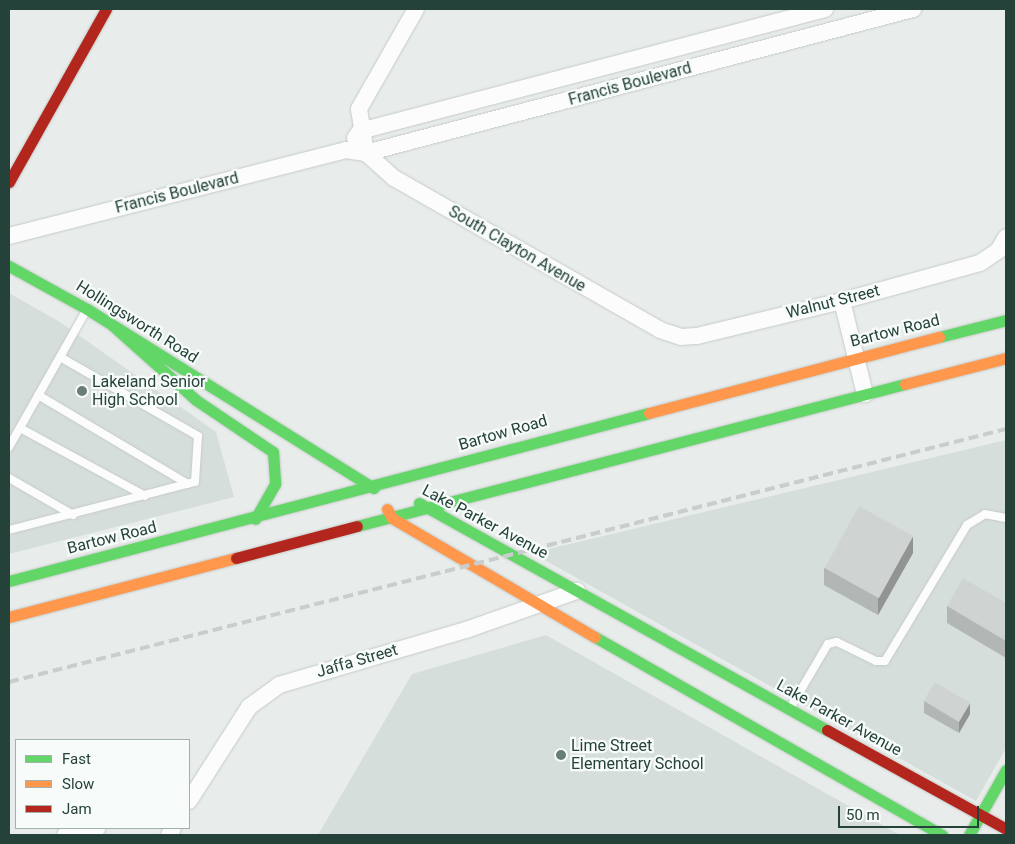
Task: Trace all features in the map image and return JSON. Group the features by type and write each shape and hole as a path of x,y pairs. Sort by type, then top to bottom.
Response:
{"main road":[{"path":"9,182 106,9"},
{"name":"Hollingsworth Road","path":"9,266 87,309 374,488"},
{"name":"Bartow Road","path":"9,581 374,488 509,447 1006,320"},
{"path":"113,326 196,400 273,452 275,484 255,519"},
{"path":"9,617 392,518 427,506 1006,358"},
{"path":"374,488 392,494"},
{"path":"374,488 392,518 537,604 942,835"},
{"name":"Lake Parker Avenue","path":"409,500 427,506 1006,829"},
{"path":"969,835 1006,770"}],"street":[{"path":"366,153 360,131 359,108 416,9"},
{"name":"Francis Boulevard","path":"360,131 825,9"},
{"name":"Francis Boulevard","path":"9,236 346,150 366,153 904,10"},
{"path":"628,60 634,82"},
{"path":"346,150 360,131"},
{"name":"South Clayton Avenue","path":"366,153 394,178 630,314 675,335"},
{"name":"Walnut Street","path":"675,335 697,336 842,301 988,257 1006,237"},
{"path":"842,301 865,394"},
{"name":"Jaffa Street","path":"190,799 249,707 279,685 466,630 577,591"},
{"path":"65,835 92,829"}],"lane":[{"path":"9,447 87,309"},
{"path":"9,530 195,482 198,436 60,357"},
{"path":"38,395 188,484"},
{"path":"20,428 145,496"},
{"path":"9,478 73,515"},
{"path":"789,709 828,644 837,642 876,661 886,661 966,525 985,514 1006,518"}],"shaded area":[{"name":"Lakeland Senior High School","path":"9,293 60,322 216,432 234,497 9,554"},
{"path":"1006,440 1006,748 976,801 532,553"},
{"name":"Lime Street Elementary School","path":"546,635 900,835 318,835 412,674"}],"building":[{"path":"859,506 913,536 879,598 825,568"},
{"path":"963,578 1006,603 1006,641 947,606"},
{"path":"935,682 970,703 959,722 924,701"}],"railway":[{"path":"9,682 1006,429"}],"traffic: fast":[{"path":"9,266 87,309 374,488"},
{"path":"939,337 1006,320"},
{"path":"113,326 196,400 273,452 275,484 255,519"},
{"path":"357,526 905,384"},
{"path":"9,581 649,413"},
{"path":"419,503 827,730"},
{"path":"595,637 942,835"},
{"path":"969,835 1006,770"}],"traffic: slow":[{"path":"649,413 939,337"},
{"path":"905,384 1006,358"},
{"path":"387,509 392,518 595,637"},
{"path":"9,617 236,558"}],"traffic: jam":[{"path":"9,182 106,9"},
{"path":"236,558 357,526"},
{"path":"827,730 1006,829"}],"place":[{"name":"Lakeland Senior High School","path":"82,391"},
{"name":"Lime Street Elementary School","path":"561,755"}]}
